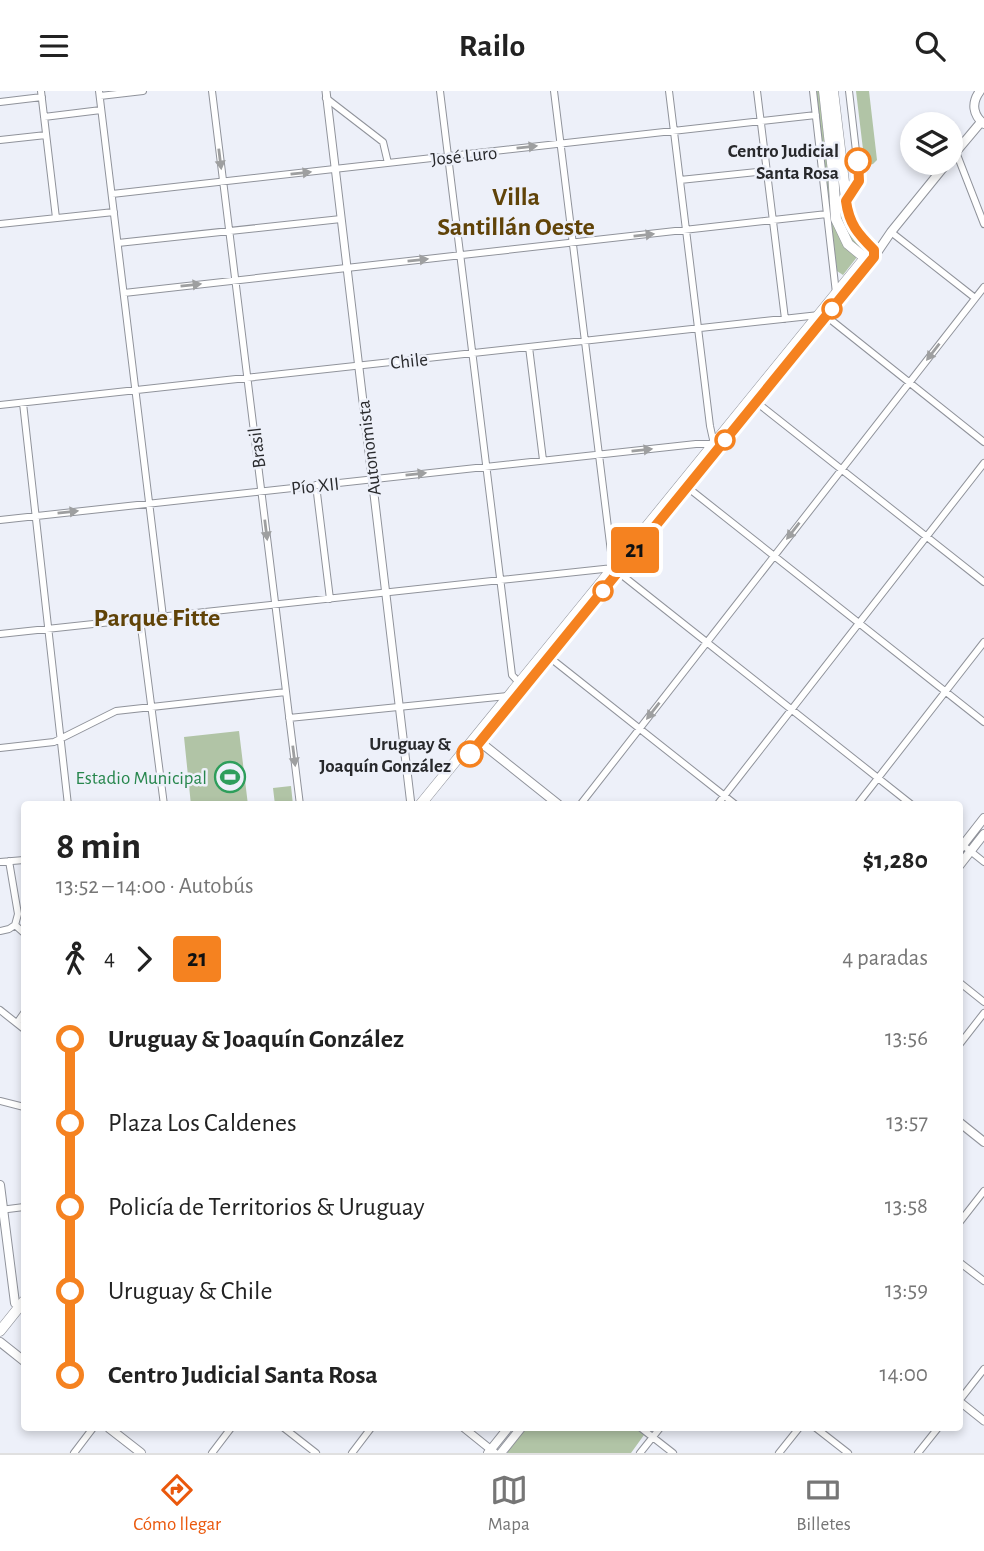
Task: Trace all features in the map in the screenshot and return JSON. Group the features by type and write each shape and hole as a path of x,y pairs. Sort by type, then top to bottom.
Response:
{"main road":[{"path":"824,91 836,219 846,241 870,255"},
{"path":"833,91 846,201 853,227 870,255"},
{"path":"963,144 982,123 975,113 974,103 980,91"},
{"path":"822,316 836,293 938,175"},
{"path":"424,801 477,740 870,255"},
{"path":"431,801 477,740"},
{"path":"477,740 554,801"},
{"path":"963,842 984,818"},
{"path":"963,861 984,834"},
{"path":"963,1125 984,1142"},
{"path":"0,1185 1,1210 20,1297 0,1331"},
{"path":"0,1321 20,1297"},
{"path":"0,1342 21,1359"},
{"path":"113,1431 141,1453"},
{"path":"492,1452 506,1431"},
{"path":"501,1453 518,1431"}],"street":[{"path":"143,91 99,93 163,617"},
{"name":"Brasil","path":"212,91 299,801"},
{"path":"289,718 517,691 512,675 440,91"},
{"path":"554,91 615,570"},
{"path":"669,91 698,328 716,446"},
{"path":"757,91 785,319"},
{"path":"813,91 836,293"},
{"path":"846,201 858,184 859,177 849,91"},
{"path":"971,91 974,103"},
{"path":"0,102 42,94 56,218"},
{"path":"326,94 383,142 388,163"},
{"name":"Autonomista","path":"326,94 411,801"},
{"path":"44,117 101,110"},
{"name":"José Luro","path":"111,194 816,115"},
{"path":"0,140 46,135"},
{"path":"963,170 984,224"},
{"path":"680,180 766,171"},
{"path":"0,223 114,212"},
{"path":"124,293 827,214"},
{"path":"117,243 341,219"},
{"path":"891,232 975,298"},
{"path":"583,801 984,287"},
{"path":"822,316 984,442"},
{"name":"Chile","path":"0,405 822,316"},
{"path":"529,347 543,460"},
{"path":"754,400 984,582"},
{"path":"23,403 68,801"},
{"name":"Pío XII","path":"0,520 599,454 716,446"},
{"path":"720,801 984,463"},
{"path":"316,485 330,599"},
{"path":"684,485 984,722"},
{"path":"0,634 615,570 907,801"},
{"path":"140,619 164,801"},
{"path":"860,801 984,642"},
{"path":"546,655 731,801"},
{"path":"0,748 54,742 116,711 286,692"},
{"path":"963,848 984,862"},
{"path":"0,862 21,860"},
{"path":"0,931 15,925 18,912 9,861"},
{"path":"15,925 21,930"},
{"path":"963,985 984,1002"},
{"path":"0,1010 21,1026"},
{"path":"963,1040 984,1013"},
{"path":"17,1023 21,1017"},
{"path":"0,1101 21,1107"},
{"path":"963,1218 984,1191"},
{"path":"1,1210 21,1207"},
{"path":"963,1265 984,1281"},
{"path":"963,1396 984,1369"},
{"path":"963,1404 984,1421"},
{"path":"74,1453 91,1431"},
{"path":"212,1453 229,1431"},
{"path":"288,1431 316,1453"},
{"path":"352,1453 369,1431"},
{"path":"468,1431 492,1452"},
{"path":"645,1431 673,1453"},
{"path":"640,1453 657,1431"},
{"path":"779,1453 797,1431"},
{"path":"820,1431 848,1453"},
{"path":"918,1453 935,1431"}],"green space":[{"path":"816,91 821,91 831,208 857,257 843,275 837,271"},
{"path":"830,91 844,208 866,246 864,251 851,241 838,215"},
{"path":"856,91 869,91 877,160 865,166"},
{"path":"239,731 248,801 191,801 184,737"},
{"path":"291,786 293,801 275,801 273,788"},
{"path":"522,1431 641,1431 644,1435 631,1453 508,1453 508,1449"}],"bus line":[{"name":"21","path":"470,754 874,257 874,250 854,230 847,209 846,201 859,181 858,161"}],"place":[{"name":"Centro Judicial Santa Rosa","path":"858,161"},
{"name":"Uruguay & Joaquín González","path":"470,754"},
{"name":"Estadio Municipal","path":"230,777"}],"district":[{"name":"Villa Santillán Oeste","path":"516,210"},
{"name":"Parque Fitte","path":"157,617"}]}
